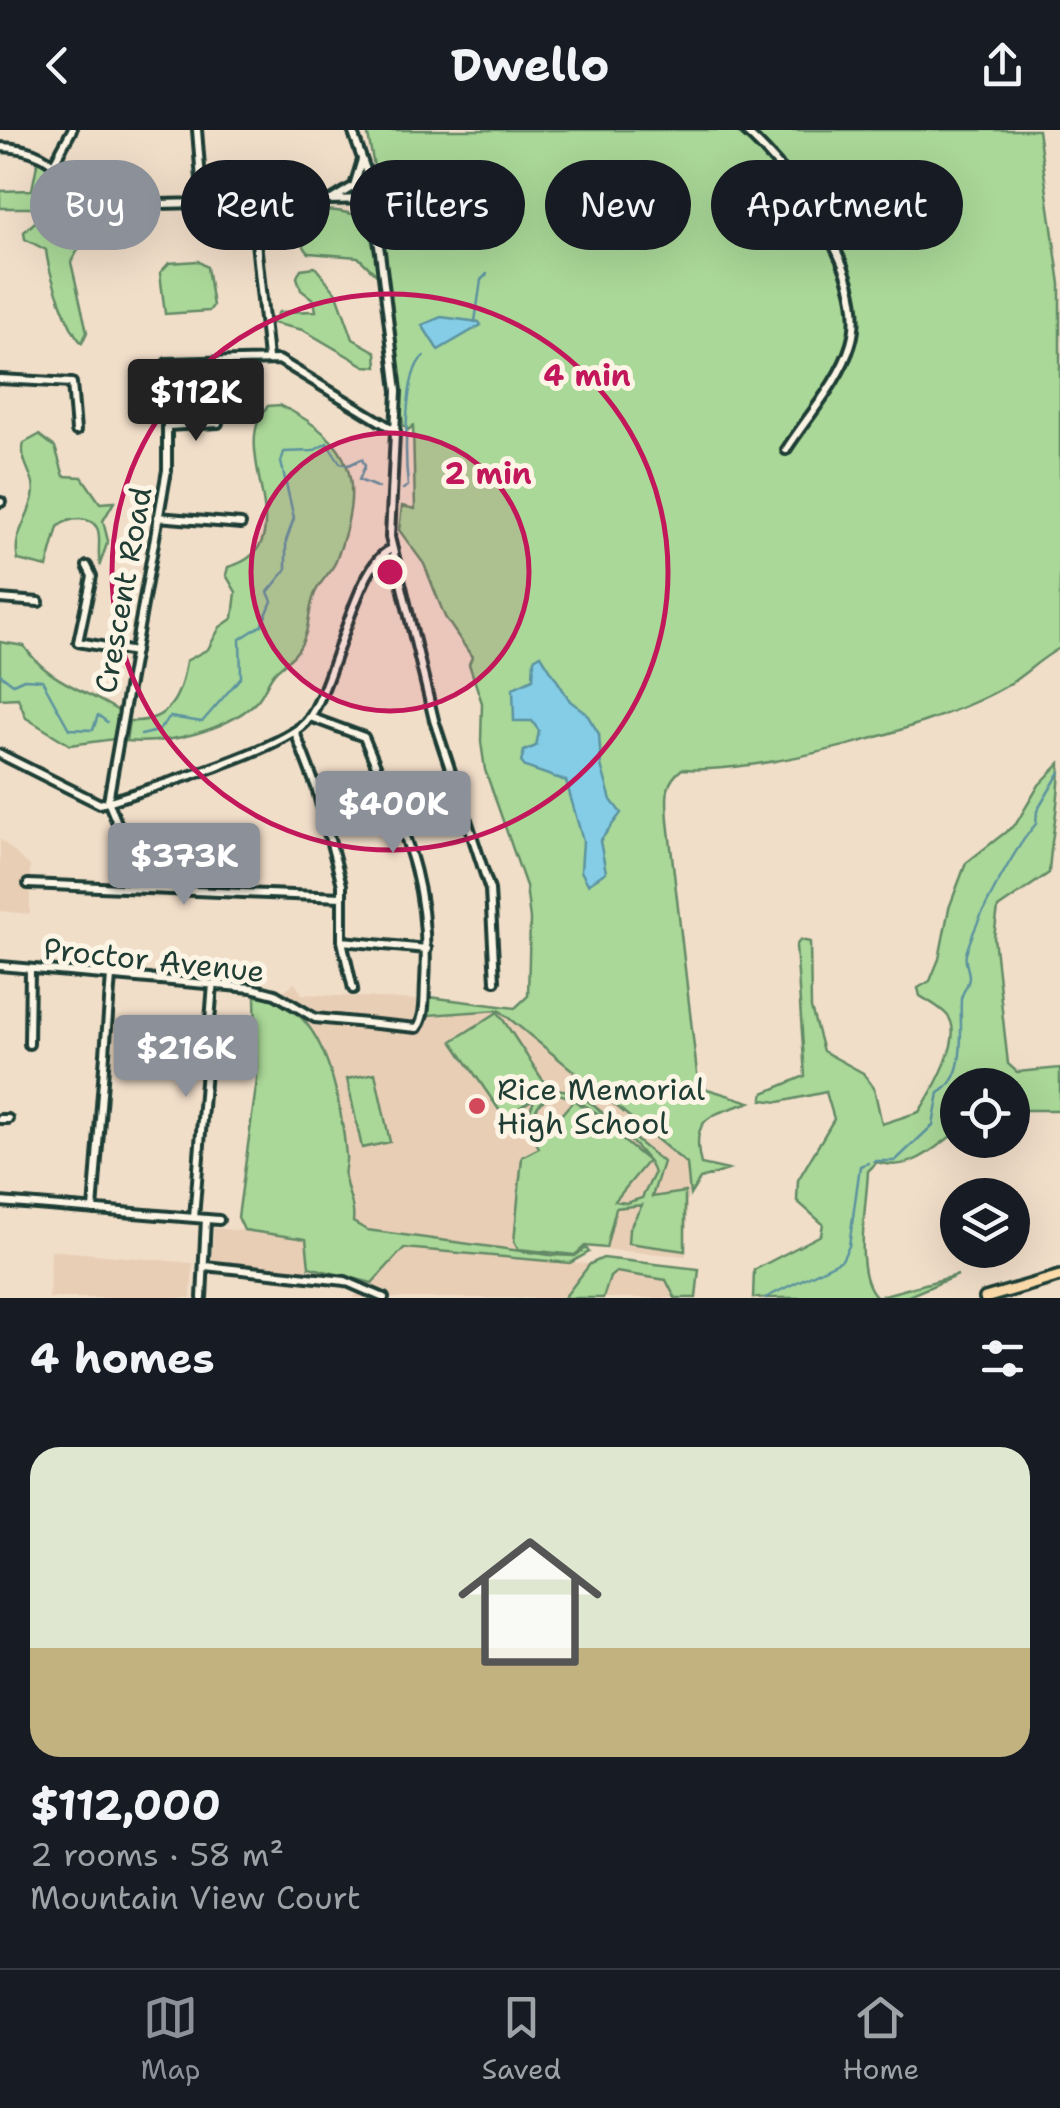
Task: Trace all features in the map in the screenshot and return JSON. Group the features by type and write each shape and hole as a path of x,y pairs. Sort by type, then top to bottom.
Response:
{"highway":[{"path":"985,1298 1060,1276"}],"street":[{"path":"55,160 72,130"},
{"path":"197,130 199,160"},
{"path":"330,199 354,186 362,159 352,130"},
{"path":"744,130 768,152 821,221 856,313 845,359 786,450"},
{"path":"0,147 29,149 52,160"},
{"path":"256,250 268,358"},
{"path":"377,250 392,350 396,432 393,548 434,720 490,890 494,981"},
{"name":"Crescent Road","path":"108,801 167,463 168,361 268,358 306,373 396,432"},
{"path":"0,379 72,383 76,431"},
{"path":"167,426 218,423"},
{"path":"158,517 240,524"},
{"path":"0,754 91,803 108,801 295,732 310,717 351,612 379,557 393,548"},
{"path":"87,566 92,576 78,642 136,652"},
{"path":"0,599 39,602"},
{"path":"310,717 364,738 418,868 426,949 342,942"},
{"path":"295,732 316,787 342,897 342,942 354,989"},
{"path":"108,801 144,888"},
{"path":"184,890 238,842"},
{"path":"28,884 342,897"},
{"name":"Proctor Avenue","path":"0,966 271,992 315,1018 416,1028 423,1013 426,949"},
{"path":"29,1044 30,969"},
{"path":"93,1210 111,976"},
{"path":"194,1218 213,984"},
{"path":"0,1202 219,1220"},
{"path":"202,1298 206,1219"},
{"path":"205,1266 345,1281 384,1298"}],"shaded area":[{"path":"0,839 30,866 30,914 0,911"},
{"name":"Rice Memorial High School","path":"295,983 302,994 418,1000 429,1015 499,1010 688,1164 686,1256 586,1248 575,1256 550,1255 367,1230 353,1222 355,1207 345,1180 347,1161 327,1058 273,997"},
{"path":"214,1228 309,1237 307,1271 211,1262"},
{"path":"403,1248 590,1264 666,1280 675,1298 353,1298"},
{"path":"51,1250 193,1263 191,1298 49,1298"}],"green space":[{"path":"367,130 1038,130 1060,284 1060,648 1003,688 892,733 757,764 682,769 672,780 668,821 697,1073 704,1088 750,1102 715,1114 701,1126 701,1164 728,1170 700,1179 690,1195 687,1164 499,1010 429,1015 429,997 515,1008 528,996 530,919 526,886 485,770 482,703 469,664 472,657 445,617 424,564 399,530 402,506 415,509 413,426 408,430 403,425 388,286 358,257 307,250 330,250 330,211 338,211 350,213 350,250 525,250 525,160 373,160"},
{"path":"30,190 30,208 0,208 0,191"},
{"path":"46,250 78,250 71,262 87,332 82,343 70,325"},
{"path":"198,261 207,267 213,306 209,311 165,314 160,273 169,263"},
{"path":"315,267 337,294 353,339 376,352 377,367 365,366 303,330 272,323 279,312 316,311 314,300 301,290 297,277 301,269"},
{"path":"280,405 325,434 339,450 351,487 345,533 334,565 315,593 302,643 273,675 258,699 228,721 176,738 126,741 129,721 164,712 177,696 186,661 208,649 220,627 233,618 236,592 226,575 228,567 251,556 263,539 265,518 255,447 257,425 268,406"},
{"path":"39,435 55,447 64,476 82,477 100,503 114,502 103,521 108,541 100,564 98,530 95,524 80,519 58,527 47,567 18,560 19,536 34,490 24,443"},
{"path":"0,642 24,646 55,677 120,712 115,739 70,745 26,718 18,698 0,699"},
{"path":"1060,763 1049,873 998,908 994,937 1008,1064 1012,1068 943,1068 950,1050 952,1024 947,1015 920,996 918,988 930,981 939,959 949,908 966,863 1016,824 1039,785"},
{"path":"800,940 810,942 811,1008 823,1051 863,1073 874,1088 882,1124 919,1112 940,1074 940,1144 910,1162 877,1162 868,1171 865,1272 877,1297 958,1275 904,1298 753,1298 754,1270 821,1235 823,1224 797,1201 798,1180 834,1119 826,1092 779,1102 762,1100 764,1093 805,1076 796,946"},
{"path":"255,996 279,1002 298,1015 325,1056 340,1108 353,1222 367,1230 550,1255 575,1256 586,1248 589,1252 570,1263 404,1248 372,1283 309,1267 306,1239 244,1230 238,1217 257,1080"},
{"path":"498,1012 548,1088 577,1092 663,1162 652,1197 685,1192 685,1251 628,1243 629,1229 642,1205 616,1208 606,1248 585,1246 575,1255 518,1249 514,1242 522,1157 539,1148 526,1121 535,1098 504,1117 452,1041","holes":["555,1094 574,1100 539,1140 533,1119 542,1102","574,1100 612,1125 647,1160","648,1161 654,1174 642,1198 626,1203 615,1201"]},
{"path":"1060,1068 1060,1110 1030,1110 1030,1071"},
{"path":"375,1073 390,1142 362,1148 347,1079"},
{"path":"603,1258 699,1269 696,1298 675,1298 666,1280 616,1272 610,1277 603,1298 564,1298 590,1264"}],"water":[{"path":"441,317 481,325 438,350 422,325"},
{"path":"541,655 570,701 586,713 599,734 601,765 611,800 621,813 600,841 606,872 588,884 581,871 583,841 566,781 525,767 521,762 524,751 536,746 539,731 532,721 514,721 513,688 533,679 534,659"}],"waterway":[{"path":"475,322 481,280 487,274"},
{"path":"403,489 408,486 409,397 417,365 424,356"},
{"path":"141,735 158,731 170,717 202,722 241,677 240,639 262,625 272,601 268,592 286,570 286,541 294,518 281,462 284,452 313,451 327,443 340,463 349,465 362,459 365,466 359,480 379,488"},
{"path":"0,674 13,684 24,679 42,680 69,729 93,730 98,715 107,722"},
{"path":"874,1161 895,1161 933,1125 939,1093 955,1075 959,1063 961,999 969,980 966,957 970,940 1007,867 1036,824 1037,811 1060,772"},
{"path":"765,1298 842,1260 849,1246 860,1166 868,1163"}],"place":[{"name":"Rice Memorial High School","path":"477,1106"}]}
